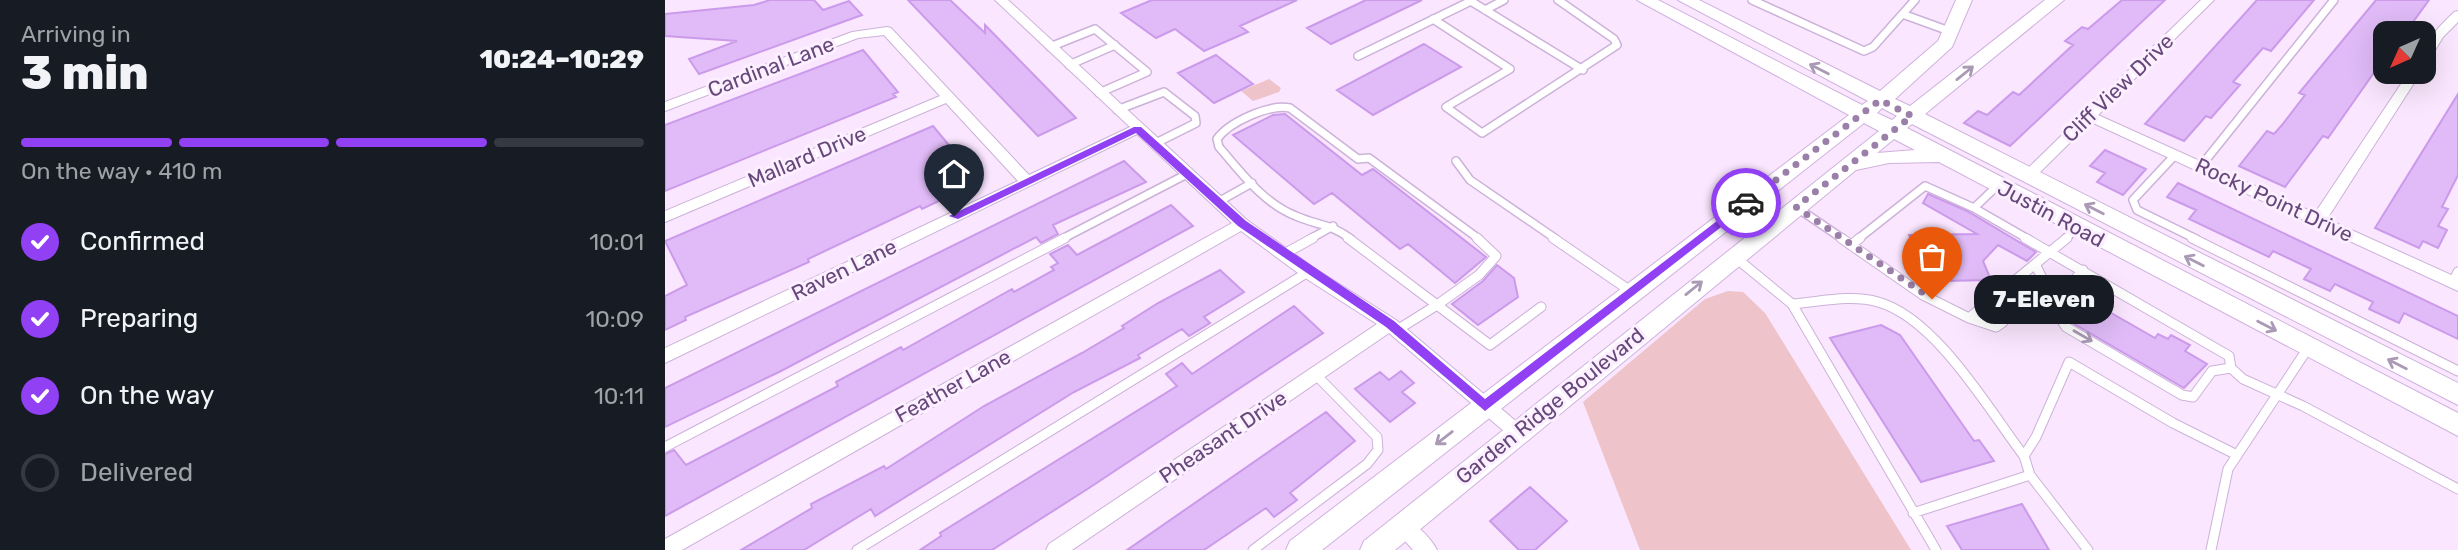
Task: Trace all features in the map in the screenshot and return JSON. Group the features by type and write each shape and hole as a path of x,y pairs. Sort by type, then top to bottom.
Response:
{"main road":[{"name":"Justin Road","path":"1645,0 2458,425"},
{"name":"Justin Road","path":"1686,0 2458,395"},
{"name":"Garden Ridge Boulevard","path":"1300,550 1924,64 1946,43 1964,0"},
{"name":"Garden Ridge Boulevard","path":"1374,550 1730,259 2056,0"},
{"path":"1837,175 1889,156 1931,156 1949,160"},
{"path":"1623,299 1663,314"}],"street":[{"path":"1001,0 1242,224 1308,272 1394,327 1518,433"},
{"name":"Cliff View Drive","path":"2028,176 2208,0"},
{"path":"2436,38 2458,15"},
{"name":"Cardinal Lane","path":"665,107 856,35 878,30 891,33 949,97"},
{"path":"2318,220 2407,84"},
{"path":"949,97 1027,182"},
{"name":"Mallard Drive","path":"665,217 949,97"},
{"name":"Rocky Point Drive","path":"2089,116 2456,280"},
{"name":"Raven Lane","path":"665,356 1137,129"},
{"name":"Feather Lane","path":"665,549 1242,224"},
{"name":"Pheasant Drive","path":"1056,550 1315,374 1394,327"},
{"path":"1403,527 1427,550"}],"lane":[{"path":"1358,56 1471,0 1583,69"},
{"path":"1485,10 1504,0"},
{"path":"1433,19 1510,69 1446,107 1482,133 1617,45 1614,39 1558,0"},
{"path":"1752,0 1864,51 1873,47 1905,15 1915,0"},
{"path":"1764,6 1773,0"},
{"path":"2201,166 2334,0"},
{"path":"1905,15 1952,32"},
{"path":"1050,47 1095,29 1147,72 1099,93"},
{"path":"1069,65 1115,45"},
{"path":"1117,110 1160,92 1171,94 1195,116 1196,123 1154,144"},
{"path":"1394,327 1437,303 1490,266 1496,256 1488,246 1369,158 1358,159 1290,108 1268,109 1222,132 1217,139 1219,147 1252,183 1294,216 1333,226 1437,303 1490,345 1541,307"},
{"path":"2175,155 2133,200 2137,210 2458,371"},
{"path":"1456,161 1470,180 1623,299"},
{"path":"665,447 1188,174"},
{"path":"1218,202 1252,183"},
{"path":"1851,246 1925,186 1974,208 2229,356 2231,368 2243,379 2276,393 2458,489"},
{"path":"1974,208 1997,186"},
{"path":"1796,207 1910,286 1969,318 1996,327 2043,280 2036,266"},
{"path":"1284,254 1333,226"},
{"path":"1969,318 2036,266 2077,228"},
{"path":"1730,259 1792,304 1936,550"},
{"path":"2083,270 2056,298 2052,306 2066,327 2182,395 2193,397 2212,371 2231,368"},
{"path":"857,550 1308,272"},
{"path":"1792,304 1874,301 1908,315 1930,334 2024,456 2029,475 2088,550"},
{"path":"2211,550 2228,469 2276,393 2309,348"},
{"path":"2024,456 2036,437 2069,362 2173,423 2237,455"},
{"path":"1253,550 1367,464 1378,450 1377,437 1315,374"},
{"path":"1913,513 2029,475"}],"shaded area":[{"path":"1269,79 1281,88 1279,92 1253,101 1241,91"},
{"path":"1728,291 1743,292 1765,313 1911,550 1640,550 1583,402 1705,299"}],"building":[{"path":"770,0 814,0 823,10 849,1 862,15 699,74 689,59 737,41 665,36 665,14 754,5"},
{"path":"908,0 950,0 985,33 985,25 1076,118 1038,136"},
{"path":"1152,0 1297,0 1240,26 1248,32 1204,51 1175,29 1156,38 1121,13"},
{"path":"1366,0 1422,0 1331,44 1307,28"},
{"path":"2122,0 2165,0 2010,146 1964,123 1978,111 1987,115 2013,92 2019,95 2073,45 2065,41 2082,27 2088,29"},
{"path":"2257,0 2314,0 2271,51 2263,48 2233,82 2240,85 2211,118 2206,116 2184,141 2145,124"},
{"path":"2376,0 2429,0 2414,21 2373,21 2373,74 2328,138 2323,136 2285,187 2239,166 2267,131 2274,134 2282,125 2305,95 2299,93"},
{"path":"1424,44 1461,67 1373,115 1337,90"},
{"path":"863,50 898,92 893,94 896,97 665,191 665,125"},
{"path":"1216,55 1253,84 1214,103 1178,73"},
{"path":"2458,94 2458,175 2442,207 2448,209 2438,226 2447,230 2438,248 2423,241 2419,248 2375,228"},
{"path":"1285,114 1362,175 1373,169 1486,257 1455,283 1408,244 1400,249 1332,193 1314,204 1233,135 1273,115"},
{"path":"933,126 977,179 945,194 947,197 922,209 920,206 808,259 809,262 685,317 686,320 665,330 665,296 687,285 665,241"},
{"path":"2105,150 2146,169 2123,195 2097,182 2105,173 2090,166"},
{"path":"1124,161 1146,182 1053,225 1058,234 1041,243 1036,237 779,372 665,427 665,388"},
{"path":"2178,183 2458,316 2458,339 2404,313 2399,323 2369,309 2373,302 2335,284 2330,291 2304,279 2311,269 2273,251 2269,257 2189,219 2196,210 2167,197"},
{"path":"1928,194 1967,211 2036,252 2027,261 1998,245 1983,261 1991,280 1942,281 1922,269 1909,235 1977,234 1923,203"},
{"path":"1171,205 1193,226 665,516 665,454 674,450 686,465 838,386 836,382 901,347 903,350 1012,289 1014,292 1054,270 1051,267 1058,263 1050,254 1068,245 1077,255"},
{"path":"1497,265 1514,278 1518,297 1478,325 1452,304 1483,281"},
{"path":"1220,270 1244,292 1204,317 1210,323 1189,336 1182,329 1138,355 1140,358 1074,392 875,516 871,509 804,550 741,550 812,508 811,504 884,466 886,469 984,406 1082,353 1124,328 1122,326 1158,303"},
{"path":"2078,294 2155,338 2158,334 2168,339 2171,335 2190,345 2185,351 2207,364 2184,388 2071,322 2064,310"},
{"path":"1294,306 1323,333 1089,488 992,550 920,550 941,536 940,533 1177,386 1166,374 1182,363 1192,374"},
{"path":"1881,325 1900,335 1974,441 1979,440 1994,461 1921,482 1830,338"},
{"path":"1401,371 1414,383 1402,392 1415,403 1390,422 1355,389 1380,372 1389,380"},
{"path":"1326,412 1355,441 1290,493 1297,500 1274,517 1266,508 1204,550 1127,550"},
{"path":"1530,487 1567,521 1535,550 1519,550 1490,521"},
{"path":"2022,504 2049,550 1962,550 1947,526"}],"way so far":[{"path":"1746,203 1880,100 1912,116 1796,207 1845,238 1861,254 1932,299"}],"place":[{"name":"7-Eleven","path":"1932,299"}],"route":[{"path":"954,216 1137,129 1242,224 1308,272 1390,324 1485,406 1746,203"}]}
